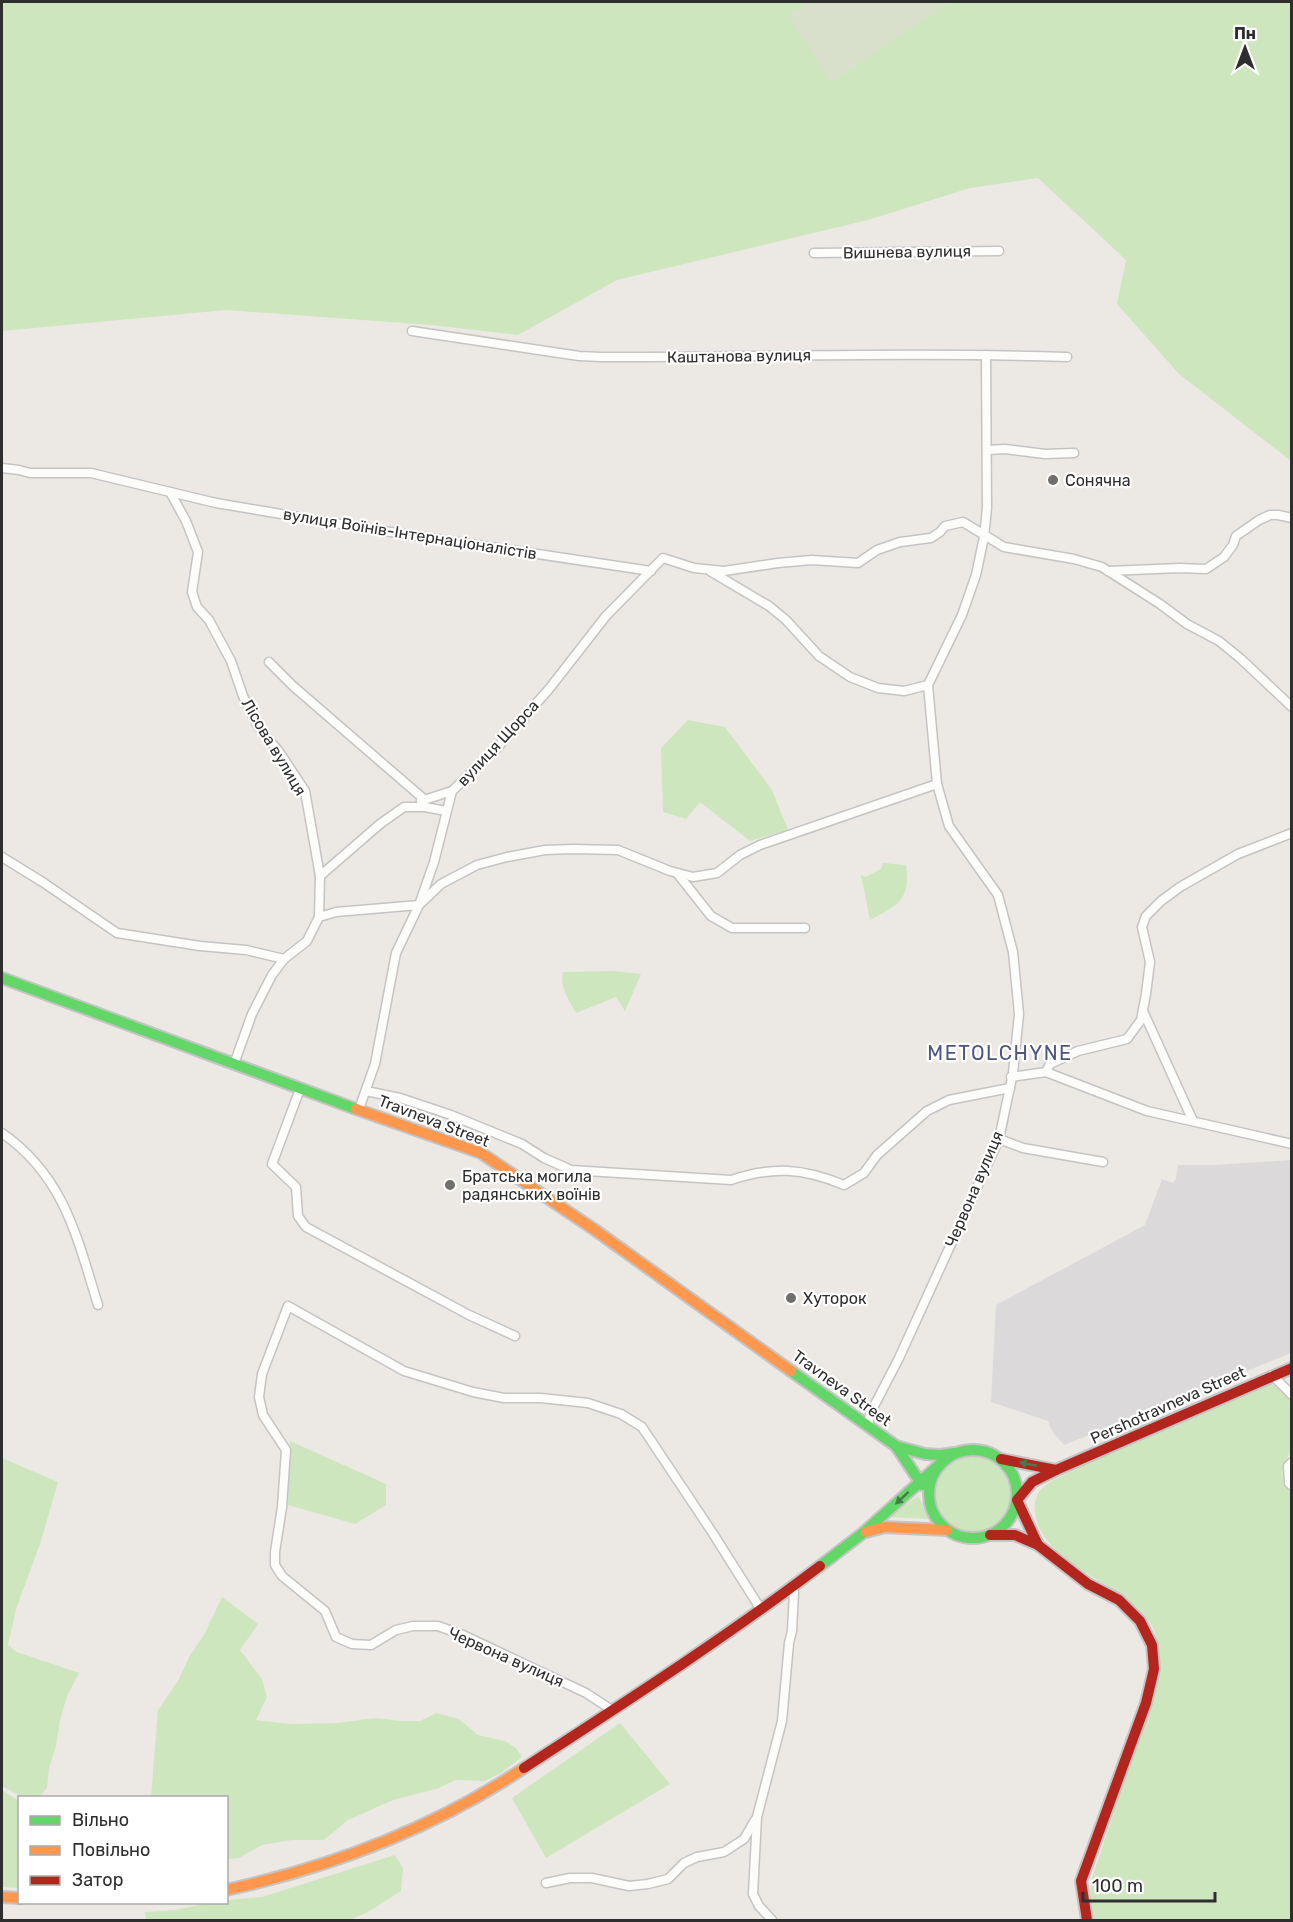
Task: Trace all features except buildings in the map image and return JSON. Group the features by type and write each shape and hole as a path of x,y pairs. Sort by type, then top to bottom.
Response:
{"street":[{"name":"Вишнева вулиця","path":"814,254 867,251 999,251"},
{"name":"Каштанова вулиця","path":"412,332 579,356 601,357 986,355 1067,357"},
{"path":"928,686 962,615 976,575 984,537 987,508 986,355"},
{"path":"987,450 1005,449 1045,454 1074,453"},
{"name":"вулиця Воїнів-Інтернаціоналістів","path":"2,468 30,473 91,473 216,503 364,528 651,571"},
{"name":"Лісова вулиця","path":"170,492 186,521 198,552 192,592 197,607 209,620 231,662 243,696 258,726 280,753 304,791 320,876 319,917"},
{"path":"1108,571 1206,569 1224,557 1233,545 1236,536 1259,520 1270,515 1292,519"},
{"name":"вулиця Щорса","path":"359,1109 375,1064 396,953 419,905 434,862 452,791 510,733 579,653 606,616 663,558 694,568 724,571 812,560 858,563 877,550 900,542 931,538 945,526 963,522 984,537"},
{"path":"984,537 1004,548 1074,559 1102,567 1187,624 1219,641 1292,707"},
{"name":"вулиця Щорса","path":"706,569 769,606 786,620 819,656 850,677 878,688 904,691 928,686"},
{"path":"269,662 425,800"},
{"name":"Червона вулиця","path":"868,1425 870,1414 899,1358 999,1139 1013,1072 1020,1014 1013,952 998,894 950,826 937,784 928,686"},
{"path":"234,1064 252,1014 272,975 284,959 307,941 319,917 336,912 419,905 441,884 477,865 545,850 618,850 676,873 693,877 717,873 740,855 760,845 937,784"},
{"path":"320,876 380,824 404,807 452,791"},
{"path":"404,807 425,807 446,811"},
{"path":"1046,1072 1050,1064 1078,1051 1126,1039 1141,1020 1150,962 1142,927 1146,916 1161,901 1180,887 1238,855 1292,833"},
{"path":"2,857 51,887 117,933 200,946 246,950 284,959"},
{"path":"676,873 711,916 732,928 805,928"},
{"name":"Travneva Street","path":"2,978 300,1089 481,1153 595,1230 896,1446"},
{"path":"1143,1011 1193,1121"},
{"path":"1011,1077 1046,1072 1147,1111 1292,1144"},
{"path":"366,1091 440,1110 522,1144 544,1158 571,1170 731,1180 752,1173 793,1169 844,1185 864,1173 877,1155 927,1111 949,1100 1010,1088"},
{"path":"300,1089 272,1164 296,1186 298,1216 306,1227 469,1315 515,1336"},
{"path":"2,1133 16,1143 49,1179 73,1230 98,1305"},
{"path":"999,1139 1023,1148 1103,1162"},
{"name":"Червона вулиця","path":"612,1710 586,1693 464,1635 438,1626 412,1626 396,1630 371,1646 352,1644 336,1637 325,1611 282,1576 275,1564 275,1552 282,1508 286,1450 263,1415 259,1397 262,1374 288,1306 405,1371 473,1392 504,1398 588,1402 621,1414 642,1427 760,1608"},
{"name":"Pershotravneva Street","path":"1017,1500 1032,1482 1056,1470 1292,1368"},
{"path":"1272,1376 1292,1395"},
{"path":"896,1446 926,1455 943,1456 970,1450 982,1450 1000,1459 1056,1470"},
{"path":"896,1446 920,1481 936,1519 947,1530"},
{"path":"228,1890 268,1881 363,1851 411,1830 494,1788 792,1587 863,1533 920,1481 955,1453"},
{"path":"990,1535 1009,1520 1017,1500 1013,1474 1000,1459"},
{"path":"1292,1462 1288,1466 1289,1483 1292,1486"},
{"path":"929,1499 931,1480 941,1463"},
{"path":"1017,1500 1038,1545"},
{"path":"863,1533 885,1527 947,1530 961,1536 976,1538 990,1535 1015,1535 1038,1545 1088,1584 1119,1600 1140,1621 1152,1645 1154,1669 1146,1703 1081,1881 1087,1920"},
{"path":"772,1920 759,1906 753,1894 757,1817 782,1720 792,1632 794,1592 792,1587"},
{"path":"546,1883 570,1878 592,1878 629,1886 668,1879 684,1863 697,1857 724,1852 744,1839 757,1817"},
{"path":"2,1897 18,1898"}],"shaded area":[{"path":"1291,1160 1291,1353 1064,1445 1052,1431 1048,1421 991,1402 996,1305 1145,1225 1162,1179 1173,1183 1178,1165"}],"green space":[{"path":"2,2 1291,2 1291,461 1179,374 1117,304 1126,260 1038,178 970,188 868,220 617,280 518,335 431,325 226,310 2,331"},
{"path":"809,2 950,2 831,83 789,16"},
{"path":"688,720 725,727 772,790 788,830 750,841 700,802 686,819 663,812 661,748"},
{"path":"883,863 906,865 906,886 904,894 895,905 870,920 861,875 866,877 881,869"},
{"path":"615,971 641,974 625,1011 616,997 576,1013 562,983 563,972"},
{"path":"1263,1382 1274,1385 1291,1402 1291,1452 1282,1473 1285,1484 1292,1494 1291,1920 1094,1919 1090,1899 1091,1881 1158,1679 1157,1642 1149,1621 1136,1607 1066,1559 1051,1545 1040,1530 1035,1512 1035,1501 1042,1488 1055,1479"},
{"path":"290,1441 386,1484 386,1505 355,1524 288,1505"},
{"path":"982,1456 995,1462 1006,1473 1012,1486 1010,1509 995,1526 982,1532 966,1532 953,1526 938,1509 936,1486 942,1473 959,1458"},
{"path":"2,1458 58,1482 41,1541 16,1609 8,1645 17,1652 79,1673 67,1696 60,1720 47,1788 40,1796 20,1796 2,1786"},
{"path":"918,1496 931,1519 889,1517"},
{"path":"222,1597 258,1624 240,1650 262,1679 267,1697 256,1720 290,1724 338,1723 375,1718 420,1721 436,1713 459,1719 478,1735 505,1741 516,1748 522,1757 501,1773 485,1781 456,1780 436,1789 393,1800 348,1820 324,1840 292,1840 262,1845 239,1858 228,1859 228,1796 151,1796 158,1710 204,1635"},
{"path":"620,1723 670,1784 546,1858 512,1798"},
{"path":"2,1790 18,1800 18,1888 2,1887"},
{"path":"395,1855 403,1868 401,1891 368,1912 349,1920 146,1920 145,1912 176,1910 203,1904 228,1904 228,1900 262,1897"}],"traffic: fast":[{"path":"2,978 356,1109"},
{"path":"791,1371 896,1446 925,1454 955,1453"},
{"path":"896,1446 922,1485"},
{"path":"973,1450 990,1453 1004,1463 1014,1477 1017,1494 1014,1511 1004,1525 990,1535 973,1538 956,1535 942,1525 932,1511 929,1494 932,1477 942,1463 956,1453 973,1450"},
{"path":"820,1566 863,1533 941,1463"}],"traffic: slow":[{"path":"356,1109 481,1153 595,1230 791,1371"},
{"path":"866,1532 885,1527 947,1530"},
{"path":"228,1890 304,1870 381,1843 454,1809 524,1768"},
{"path":"2,1897 18,1898"}],"traffic: jam":[{"path":"1038,1545 1017,1500 1032,1482 1292,1368"},
{"path":"1001,1459 1056,1470"},
{"path":"990,1535 1015,1535 1038,1545 1088,1584 1119,1600 1140,1621 1152,1645 1154,1669 1146,1703 1081,1881 1087,1920"},
{"path":"524,1768 637,1695 820,1566"}],"place":[{"name":"Сонячна","path":"1053,480"},
{"name":"Братська могила радянських воїнів","path":"450,1185"},
{"name":"Хуторок","path":"791,1298"}],"district":[{"name":"METOLCHYNE","path":"1000,1053"}]}
